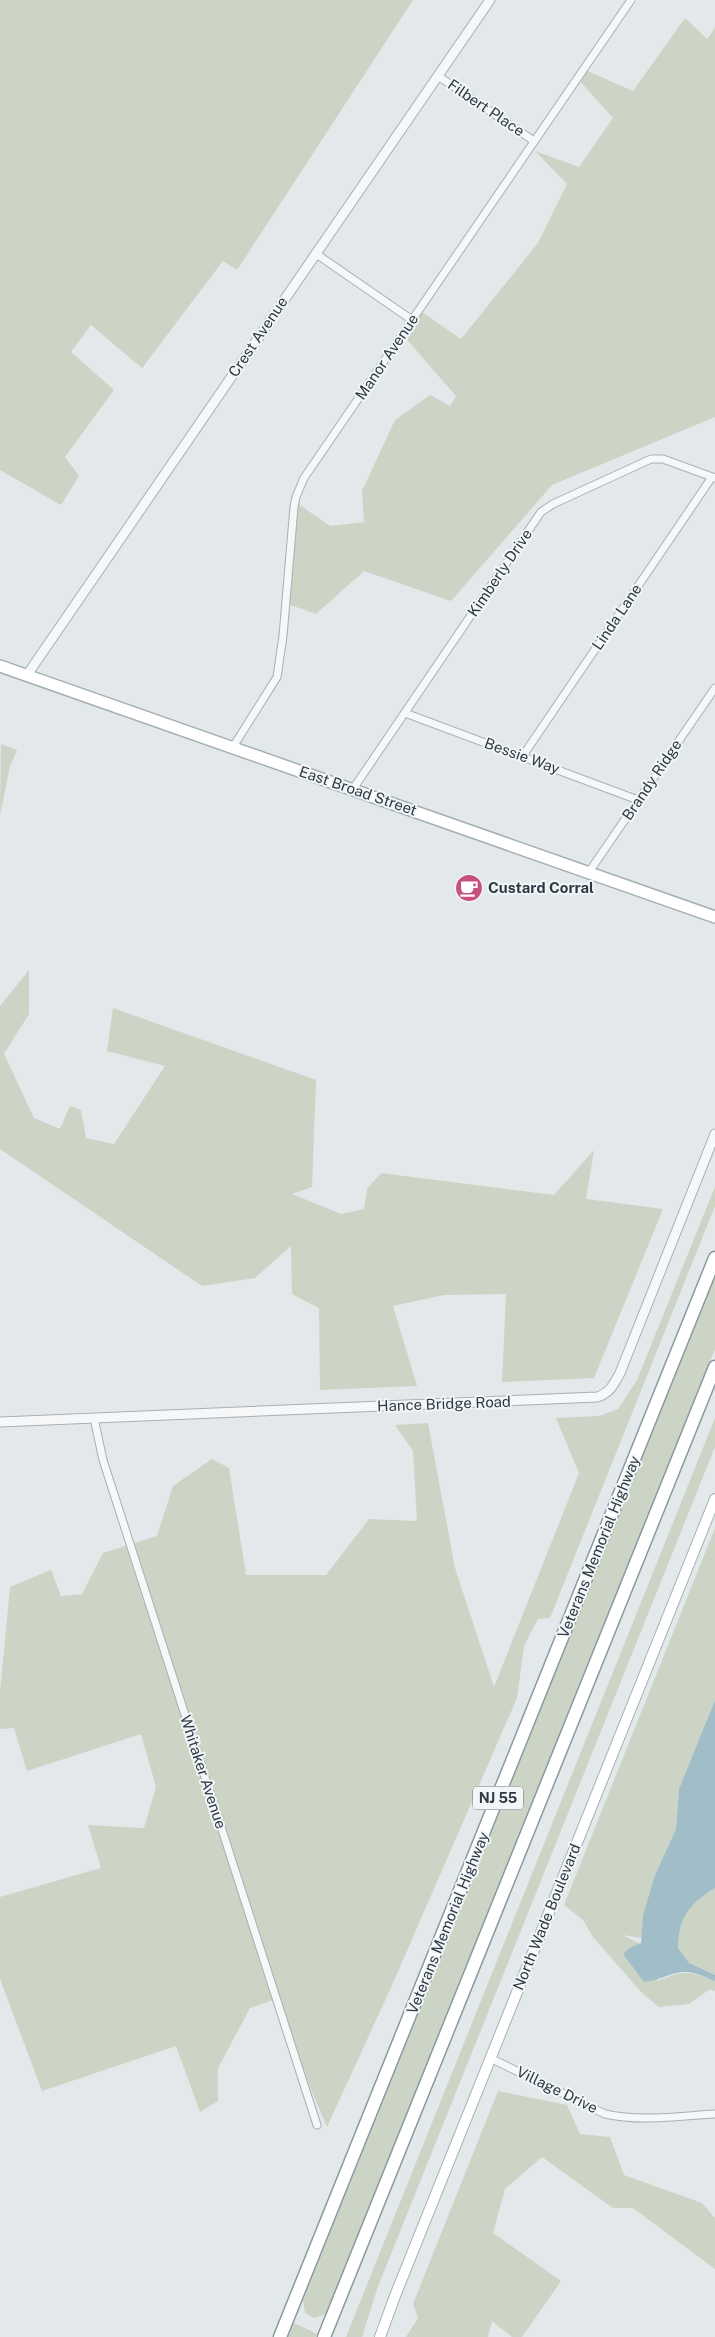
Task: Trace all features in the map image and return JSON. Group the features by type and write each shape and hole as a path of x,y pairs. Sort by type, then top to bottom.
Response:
{"highway":[{"name":"Veterans Memorial Highway","path":"280,2337 715,1258"},
{"name":"NJ 55","path":"324,2337 715,1367"}],"main road":[{"name":"East Broad Street","path":"0,666 715,917"},
{"name":"North Wade Boulevard","path":"380,2337 715,1499"}],"street":[{"name":"Crest Avenue","path":"27,675 490,0"},
{"name":"Manor Avenue","path":"233,747 277,677 284,636 294,507 298,489 631,0"},
{"name":"Filbert Place","path":"438,76 534,141"},
{"path":"315,254 412,320"},
{"name":"Kimberly Drive","path":"353,789 542,512 553,504 651,459 663,459 713,477"},
{"name":"Linda Lane","path":"522,757 713,477"},
{"name":"Brandy Ridge","path":"589,872 715,688"},
{"name":"Bessie Way","path":"405,713 638,800"},
{"name":"Hance Bridge Road","path":"0,1422 597,1397 605,1395 620,1373 715,1134"},
{"name":"Whitaker Avenue","path":"94,1418 103,1460 317,2125"},
{"name":"Village Drive","path":"490,2058 605,2114 661,2117 715,2114"}],"green space":[{"path":"0,0 413,0 237,270 223,261 142,368 91,325 71,352 114,390 65,457 79,476 61,505 0,470"},
{"path":"685,18 707,39 715,28 715,417 552,485 451,601 364,571 316,614 282,602 294,501 330,526 364,522 362,491 395,420 430,395 450,406 456,396 402,334 419,310 461,339 538,243 567,184 535,151 579,167 613,118 578,79 583,69 633,91"},
{"path":"1,744 17,750 10,766 0,815"},
{"path":"29,970 29,1014 4,1054 34,1118 60,1129 70,1106 81,1110 86,1138 114,1144 165,1066 107,1051 113,1008 316,1080 312,1187 292,1194 341,1214 364,1209 367,1189 381,1173 554,1195 594,1150 586,1199 663,1209 594,1378 502,1382 506,1294 444,1295 393,1306 417,1386 320,1390 319,1308 292,1294 291,1246 255,1278 202,1286 0,1149 0,1006"},
{"path":"715,1187 715,1206 550,1618 538,1619 524,1646 517,1698 393,1983 327,2127 288,2035 276,1999 250,2008 218,2068 218,2101 200,2112 176,2046 42,2091 0,1979 0,1897 101,1868 88,1825 144,1828 156,1787 141,1734 27,1771 14,1728 0,1729 0,1693 10,1587 51,1570 61,1596 82,1594 103,1553 157,1536 173,1486 212,1459 229,1468 246,1575 326,1575 369,1519 417,1521 413,1451 395,1425 428,1423 455,1568 494,1687 579,1473 556,1418 599,1416 618,1409 637,1380"},
{"path":"715,1276 715,1349 328,2313 314,2318 305,2313 303,2300"},
{"path":"715,1418 715,1447 377,2289 362,2337 346,2337"},
{"path":"715,1528 715,1700 679,1789 676,1829 655,1875 643,1915 642,1938 622,1935 641,1944 631,1947 658,1981 686,1973 699,1975 715,1981 715,1991 710,1989 689,2004 659,2007 643,1994 593,1937 583,1920 564,1905"},
{"path":"715,1888 715,1975 689,1963 678,1948 683,1920 687,1912 698,1900"},
{"path":"498,2091 567,2105 580,2134 610,2137 624,2175 702,2203 715,2218 715,2269 633,2208 613,2208 542,2157 505,2189 493,2233 561,2281 522,2337 512,2337 492,2321 488,2337 406,2337 418,2318 413,2304"},
{"path":"294,2323 317,2334 315,2337 288,2337"}],"water":[{"path":"715,1700 715,1888 698,1900 687,1912 681,1928 678,1948 689,1963 715,1975 715,1981 692,1972 679,1972 644,1982 623,1954 631,1947 641,1943 643,1915 655,1875 676,1829 679,1789"}],"place":[{"name":"Custard Corral","path":"469,888"}]}
